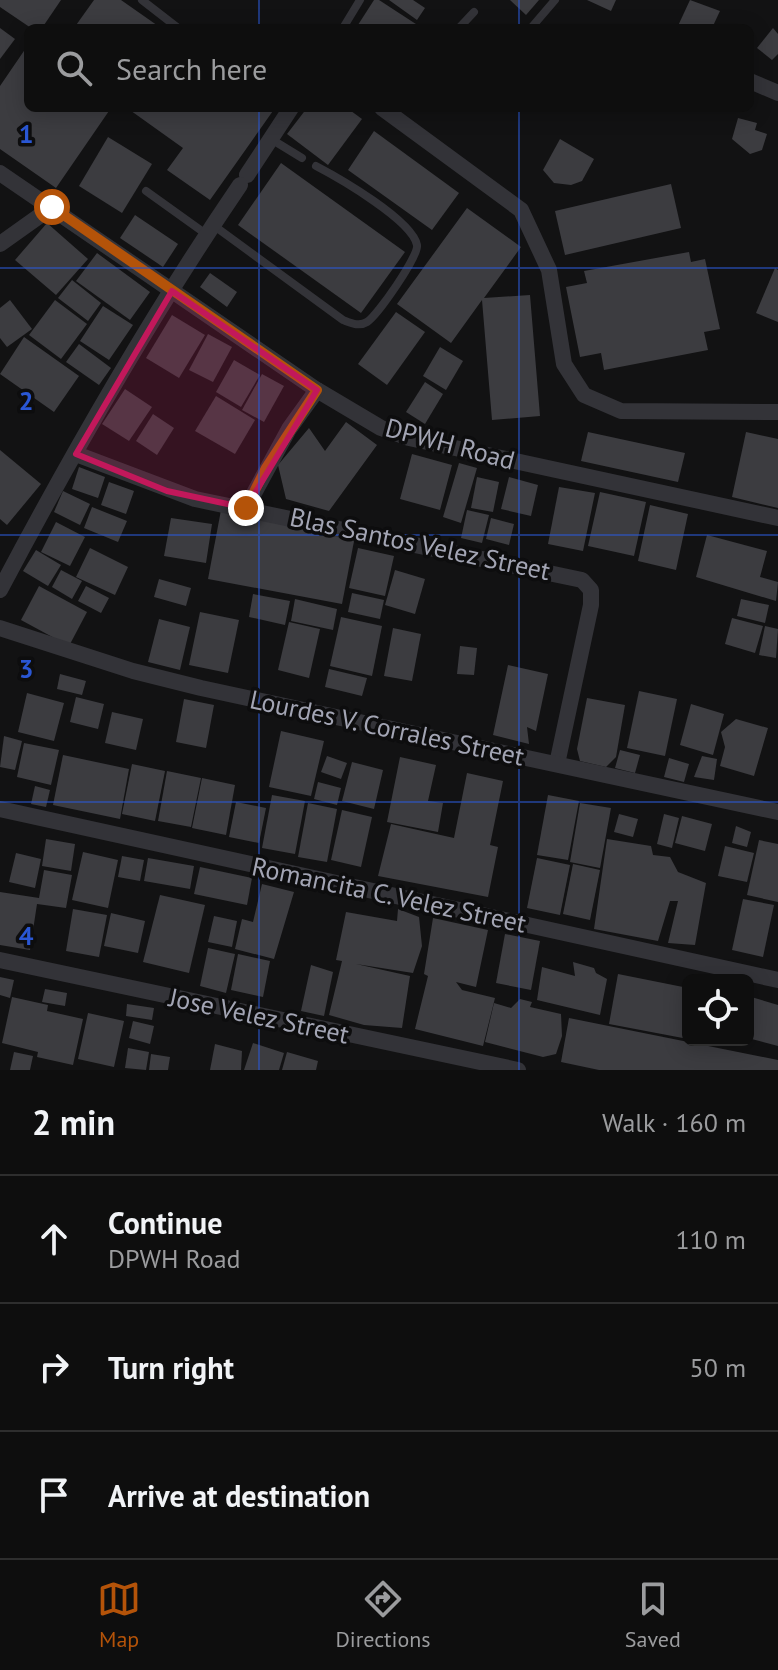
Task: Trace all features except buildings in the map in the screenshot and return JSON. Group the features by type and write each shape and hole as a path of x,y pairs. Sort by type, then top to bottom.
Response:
{"street":[{"path":"754,83 778,93"},
{"path":"0,590 172,291 271,139 285,112"},
{"path":"389,112 521,210 549,270 564,364 584,395 621,411 778,412"},
{"name":"DPWH Road","path":"0,173 317,390 381,428 409,438 778,518"},
{"path":"0,244 52,207"},
{"path":"246,508 266,468 317,390"},
{"name":"Blas Santos Velez Street","path":"76,454 167,491 582,580 591,590 591,605 557,764"},
{"name":"Lourdes V. Corrales Street","path":"0,628 133,671 201,688 778,812"},
{"name":"Romancita C. Velez Street","path":"0,809 778,980"},
{"name":"Jose Velez Street","path":"0,960 518,1070"}],"lane":[{"path":"142,0 173,24"},
{"path":"345,24 360,0"},
{"path":"534,24 555,0"},
{"path":"463,24 474,12"},
{"path":"271,139 302,158"},
{"path":"146,191 210,230 343,320 356,325 369,321 404,272 417,244 409,232 376,205 316,166"}],"highlighted area":[{"path":"172,291 317,390 246,508 167,491 76,454"}],"route":[{"path":"52,207 317,390 289,429 246,508"}]}
